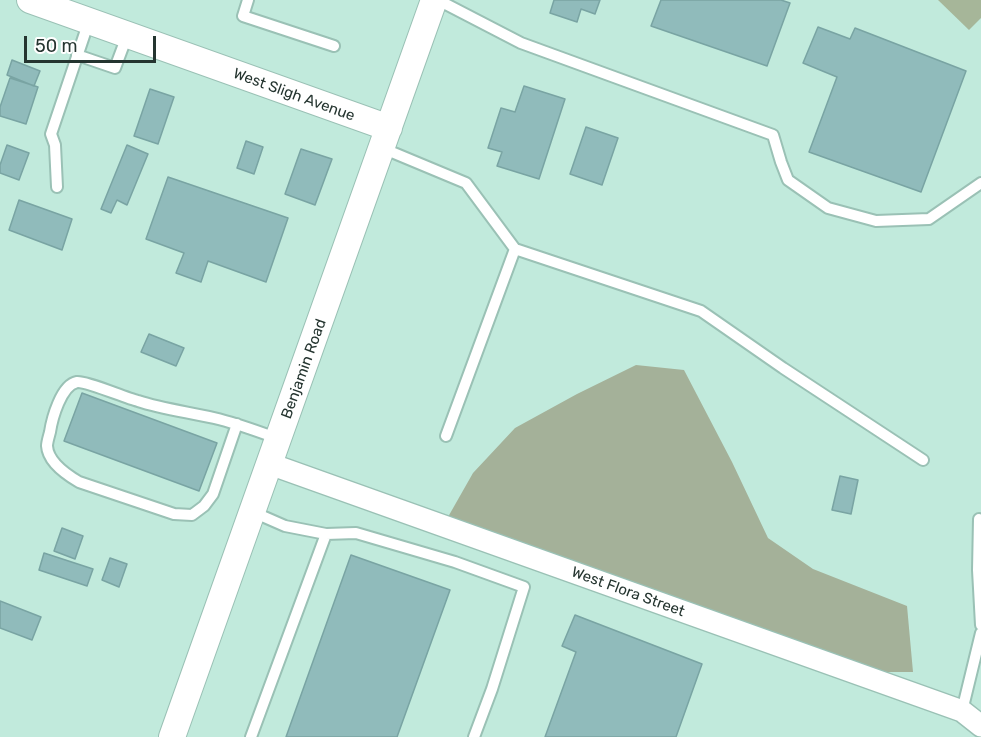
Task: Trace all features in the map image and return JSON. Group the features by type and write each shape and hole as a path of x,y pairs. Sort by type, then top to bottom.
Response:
{"street":[{"name":"West Sligh Avenue","path":"30,0 128,35 386,138"},
{"name":"Benjamin Road","path":"172,737 436,0"},
{"name":"West Flora Street","path":"270,464 962,711 981,726"}],"lane":[{"path":"248,0 243,16 334,46"},
{"path":"436,0 521,43 773,135 788,180 828,208 876,221 929,219 981,183"},
{"path":"57,187 55,145 51,134 89,21"},
{"path":"77,56 115,68 128,35"},
{"path":"386,138 466,183 515,249 701,311 783,369 923,460"},
{"path":"446,436 515,249"},
{"path":"237,424 213,494 204,506 192,515 174,514 79,482 66,474 52,459 47,447 53,415 64,393 78,382 138,401 216,418 237,424 279,439"},
{"path":"253,512 285,526 326,534 356,533 454,562 524,587 492,689 474,737"},
{"path":"979,519 978,570 981,625"},
{"path":"251,737 326,534"},
{"path":"962,711 981,633"}],"green space":[{"path":"938,0 981,0 981,18 969,30"},
{"path":"636,365 684,370 768,538 813,569 907,606 913,672 882,672 448,517 473,473 515,428"}],"building":[{"path":"554,0 600,0 595,14 581,9 577,22 550,13"},
{"path":"661,0 781,0 790,3 767,66 651,26"},
{"path":"818,27 850,39 855,28 966,71 921,192 809,152 837,77 803,63"},
{"path":"12,60 40,71 34,86 7,75"},
{"path":"10,78 38,87 26,124 0,116 0,107"},
{"path":"524,86 565,99 539,179 497,166 502,152 488,148 501,108 515,112"},
{"path":"150,89 174,97 158,144 134,136"},
{"path":"586,127 618,138 602,185 570,174"},
{"path":"246,141 263,147 254,174 237,168"},
{"path":"7,145 29,153 19,180 0,173 0,165"},
{"path":"127,145 148,154 127,205 117,200 111,213 101,209"},
{"path":"301,149 332,159 315,205 285,194"},
{"path":"168,177 288,218 266,282 208,261 201,282 176,273 184,253 146,239"},
{"path":"19,200 72,219 62,250 9,230"},
{"path":"149,334 184,348 176,366 141,352"},
{"path":"82,393 217,443 199,491 64,441"},
{"path":"840,476 858,480 851,514 832,510"},
{"path":"62,528 83,536 75,559 54,551"},
{"path":"44,553 93,569 87,586 39,570"},
{"path":"351,555 450,590 397,737 286,737"},
{"path":"110,558 127,564 119,587 102,580"},
{"path":"0,601 41,617 32,640 0,628"},
{"path":"575,615 702,664 676,737 545,737 576,652 562,646"}]}
